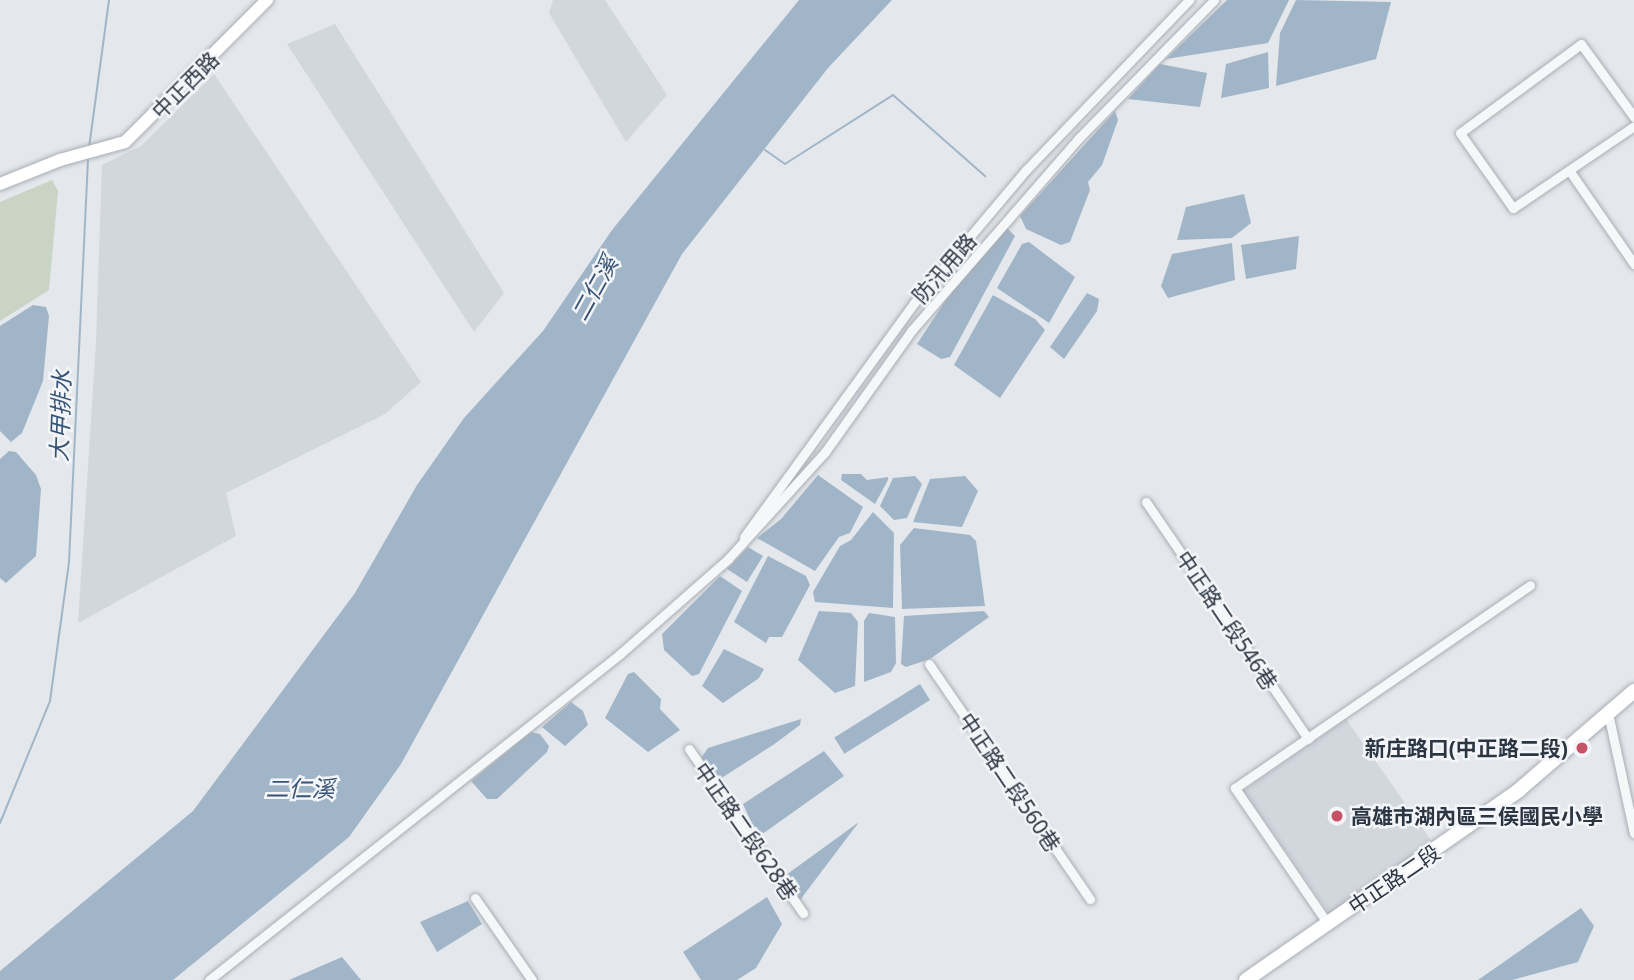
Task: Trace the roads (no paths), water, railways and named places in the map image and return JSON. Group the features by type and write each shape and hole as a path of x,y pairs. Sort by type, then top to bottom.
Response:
{"main road":[{"name":"中正路二段","path":"1247,980 1519,790 1634,691"}],"street":[{"name":"中正西路","path":"0,184 64,159 92,154 132,137 267,0"},
{"name":"防汛用路","path":"728,559 914,303 1026,170 1189,0"},
{"path":"209,980 620,654 728,559 825,452 912,330 1036,187 1214,0"},
{"path":"1634,117 1581,44 1460,133 1513,208 1571,173 1634,126"},
{"path":"1571,173 1634,264"},
{"name":"中正路二段546巷","path":"1146,502 1308,739"},
{"path":"1328,923 1235,788 1530,585"},
{"name":"中正路二段560巷","path":"929,664 1090,899"},
{"path":"1608,713 1634,833"},
{"name":"中正路二段628巷","path":"689,750 803,913"},
{"path":"475,898 532,980"}],"water":[{"name":"二仁溪","path":"799,0 892,0 828,68 682,254 401,764 349,837 173,980 0,980 0,971 193,811 355,593 417,485 464,418 543,331 612,230"},
{"path":"1227,0 1289,0 1268,43 1166,59"},
{"path":"1296,0 1391,2 1376,59 1276,86 1280,33"},
{"path":"1268,52 1269,88 1221,98 1226,64"},
{"path":"1160,64 1207,73 1200,107 1128,99"},
{"path":"1115,111 1118,120 1102,165 1088,182 1090,190 1070,242 1061,245 1026,229 1020,216"},
{"path":"1244,194 1251,223 1232,238 1177,240 1186,207"},
{"path":"1006,227 1015,236 950,357 941,359 917,344 955,286"},
{"path":"1299,236 1296,269 1246,279 1241,245"},
{"path":"1029,242 1075,277 1049,323 997,288 1022,244"},
{"path":"1232,243 1235,280 1168,298 1161,286 1172,254"},
{"path":"1087,293 1099,299 1097,311 1064,359 1050,347"},
{"path":"993,295 1035,319 1045,330 1000,398 954,365"},
{"path":"33,305 46,307 49,316 43,381 22,433 11,442 0,431 0,326"},
{"path":"9,451 16,452 36,475 41,489 36,556 6,583 0,578 0,459"},
{"path":"842,474 861,474 867,480 888,477 888,480 875,504 841,480"},
{"path":"818,475 863,507 850,533 839,537 815,571 757,538 781,519"},
{"path":"915,476 922,484 907,518 894,520 880,506 893,478"},
{"path":"965,476 978,491 962,527 913,522 930,479"},
{"path":"873,512 894,533 893,608 815,602 813,592 840,546 851,540"},
{"path":"914,528 970,535 976,541 985,606 902,609 900,545"},
{"path":"748,547 763,556 747,582 727,569"},
{"path":"768,556 806,576 810,585 782,637 769,637 766,643 734,622"},
{"path":"720,576 742,591 699,674 692,676 664,650 662,634"},
{"path":"819,611 851,613 858,622 855,686 835,693 798,660"},
{"path":"984,611 989,617 930,659 906,667 901,664 904,616"},
{"path":"869,613 895,617 896,663 891,672 864,682 864,621"},
{"path":"724,649 764,669 759,678 723,703 702,686"},
{"path":"634,672 661,699 660,709 680,730 648,752 605,718 628,674"},
{"path":"920,684 930,700 844,754 834,738"},
{"path":"571,702 583,711 588,725 565,746 542,727"},
{"path":"801,719 800,725 773,745 720,779 701,758 708,748"},
{"path":"531,732 540,734 549,746 547,752 497,799 487,799 471,781"},
{"path":"824,751 844,776 758,837 743,804"},
{"path":"859,822 800,900 786,875"},
{"path":"767,897 782,924 756,968 737,980 701,980 683,952"},
{"path":"468,901 482,924 437,952 420,922"},
{"path":"1581,908 1594,926 1578,962 1512,980 1478,980"},
{"path":"342,957 361,980 289,980"}],"waterway":[{"name":"大甲排水","path":"89,148 109,0"},
{"path":"765,150 785,164 893,95 985,176"},
{"name":"大甲排水","path":"0,823 50,701 69,562 88,157"}],"place":[{"name":"新庄路口(中正路二段)","path":"1582,748"},
{"name":"高雄市湖內區三侯國民小學","path":"1337,816"}]}
